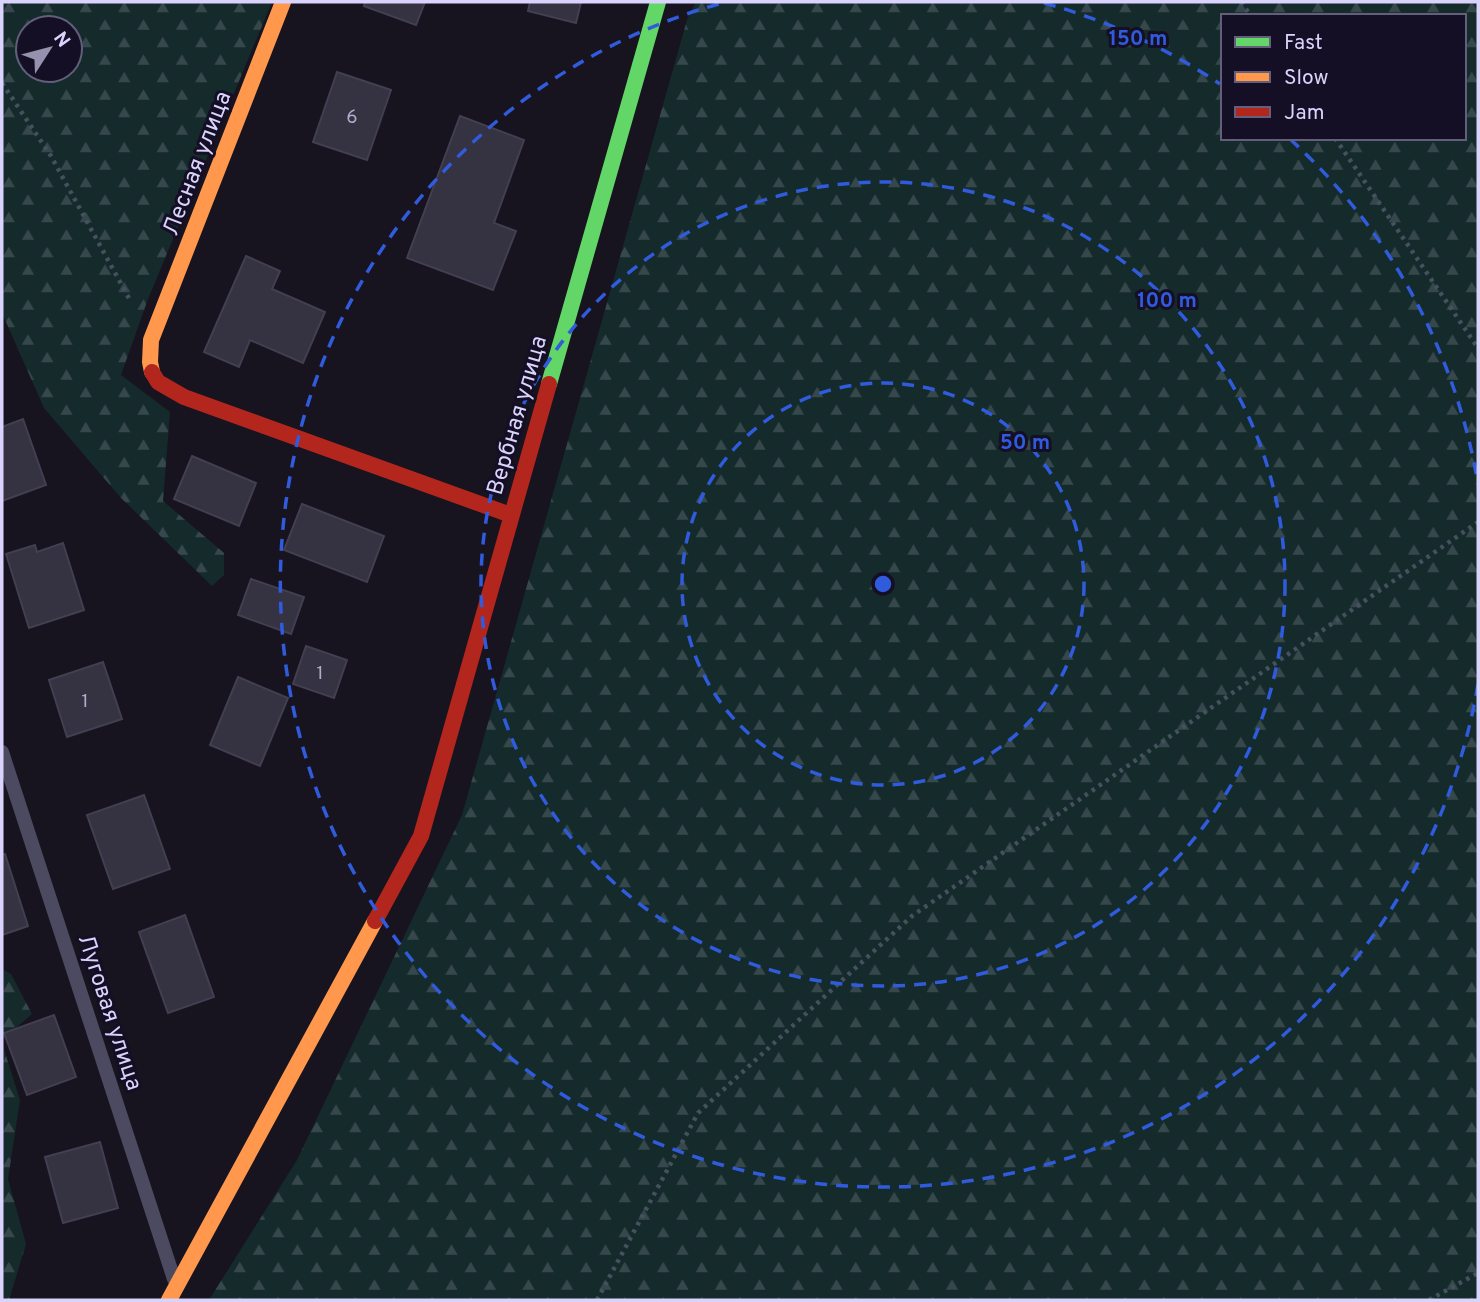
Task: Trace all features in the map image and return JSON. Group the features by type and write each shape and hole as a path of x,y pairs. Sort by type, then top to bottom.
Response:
{"street":[{"name":"Лесная улица","path":"151,340 283,2"},
{"name":"Вербная улица","path":"151,340 149,365 159,384 184,397 511,515 658,2"},
{"path":"173,1293 421,836 511,515"}],"lane":[{"name":"Луговая улица","path":"2,752 173,1293"}],"path":[{"path":"2,83 51,156 131,303"},
{"path":"1336,140 1478,348"},
{"path":"597,1300 698,1113 912,916 1478,522"},
{"path":"1429,1300 1478,1273"}],"green space":[{"path":"2,2 272,2 148,299 121,375 170,412 163,501 224,553 224,575 212,586 121,498 44,408 2,313"},
{"path":"696,2 1478,2 1478,1300 209,1300 297,1160 462,815 687,20"},
{"path":"2,969 11,974 32,1014 2,1040"},
{"path":"2,1043 20,1100 8,1179 26,1244 9,1300 2,1300"}],"building":[{"path":"365,2 425,2 416,25 364,6"},
{"path":"530,2 581,2 576,23 528,11"},
{"path":"337,72 391,90 367,160 313,142"},
{"path":"460,116 524,140 494,223 516,231 493,290 407,258"},
{"path":"246,256 280,271 272,289 325,312 303,363 250,340 239,367 204,352"},
{"path":"23,419 46,485 2,501 2,427"},
{"path":"192,456 256,483 239,526 174,499"},
{"path":"302,504 384,536 367,582 284,550"},
{"path":"63,543 84,610 29,628 6,554 35,545 37,552"},
{"path":"251,579 304,597 291,634 238,615"},
{"path":"306,646 347,660 334,698 293,684"},
{"path":"103,662 122,719 67,737 49,680"},
{"path":"238,677 288,698 260,766 210,745"},
{"path":"144,795 170,869 113,889 87,815"},
{"path":"5,854 28,926 2,935 2,855"},
{"path":"185,915 214,997 168,1013 139,932"},
{"path":"54,1015 76,1077 27,1095 4,1033"},
{"path":"100,1142 118,1208 63,1223 45,1157"}],"traffic: fast":[{"path":"549,384 658,2"}],"traffic: slow":[{"path":"152,372 151,340 283,2"},
{"path":"169,1300 375,921"}],"traffic: jam":[{"path":"152,372 158,382 184,397 511,515"},
{"path":"375,921 421,836 549,384"}]}
